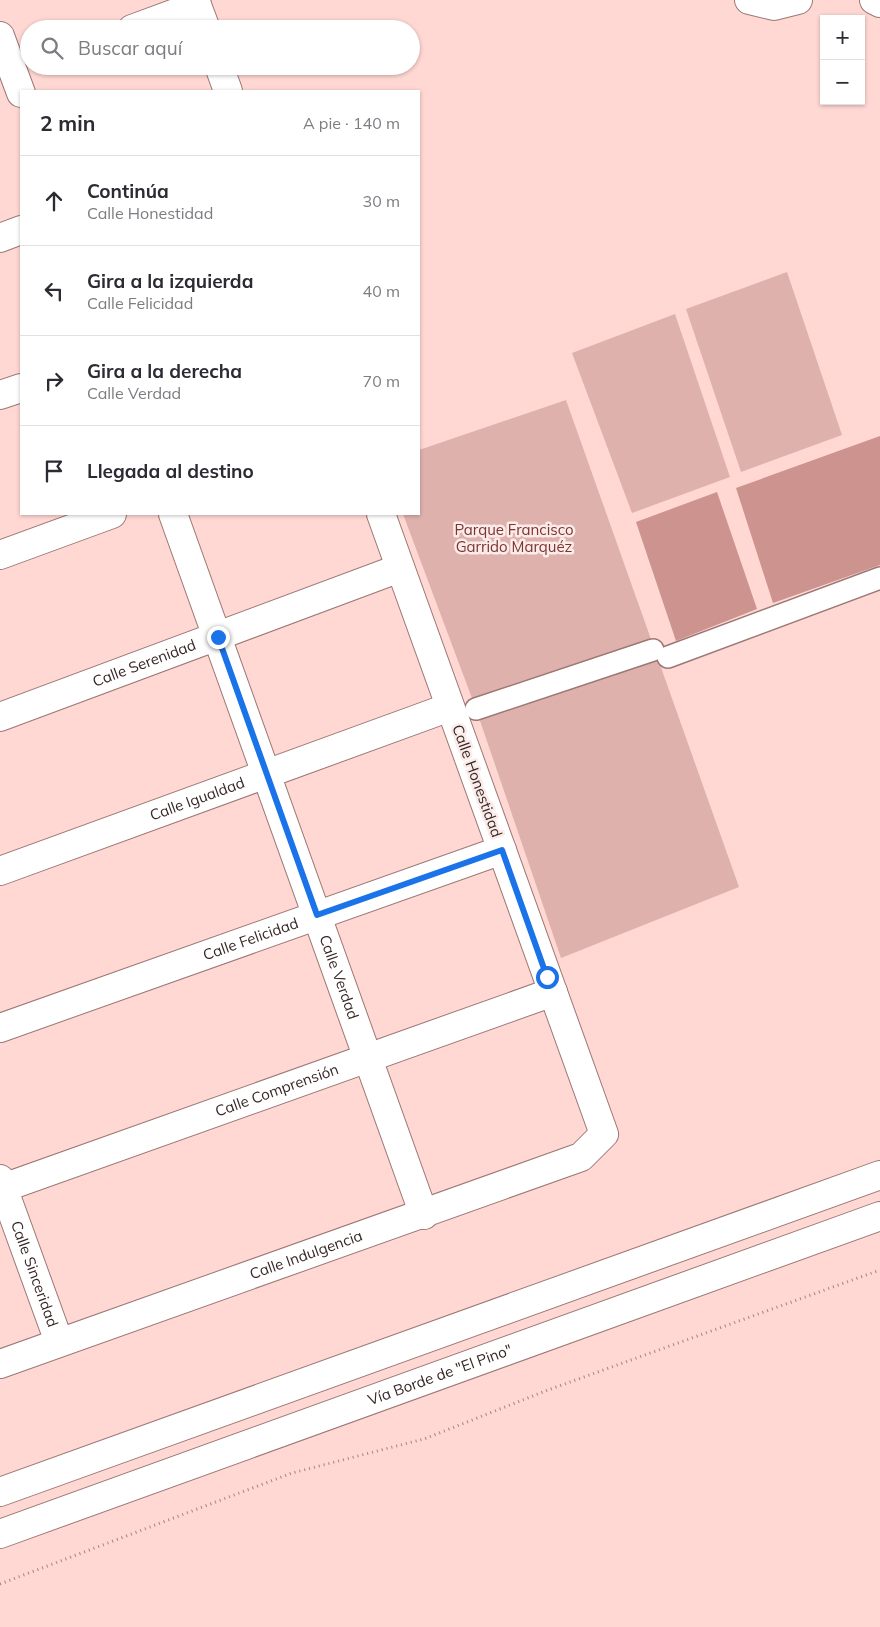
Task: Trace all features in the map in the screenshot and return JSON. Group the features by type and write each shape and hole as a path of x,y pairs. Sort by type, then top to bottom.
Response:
{"street":[{"path":"749,0 774,6 798,0"},
{"path":"874,0 880,3"},
{"path":"166,20 199,11"},
{"path":"0,36 17,78"},
{"path":"222,75 228,90"},
{"path":"0,238 20,230"},
{"path":"0,396 20,388"},
{"path":"0,555 109,515"},
{"name":"Calle Verdad","path":"173,515 424,1215"},
{"name":"Calle Honestidad","path":"380,515 400,568 463,708 502,850 604,1134"},
{"name":"Calle Serenidad","path":"0,717 400,568"},
{"path":"463,708 661,654 880,578"},
{"name":"Calle Igualdad","path":"0,871 266,773 463,708"},
{"name":"Calle Felicidad","path":"0,1028 502,850"},
{"name":"Calle Comprensión","path":"1,1185 553,992"},
{"name":"Calle Indulgencia","path":"0,1364 424,1215 582,1157 604,1134"},
{"path":"0,1492 880,1175"},
{"name":"Calle Sinceridad","path":"1,1185 59,1342"},
{"name":"Vía Borde de \"El Pino\"","path":"0,1534 880,1216"}],"path":[{"path":"0,1584 292,1473 424,1439 548,1390 880,1270"}],"green space":[{"path":"787,272 842,435 741,472 686,309"},
{"path":"675,314 730,477 632,513 572,353"},
{"name":"Parque Francisco Garrido Marquéz","path":"566,400 739,887 561,958 476,709 403,515 420,515 420,450"}],"building":[{"path":"880,436 880,565 773,603 736,488"},
{"path":"717,492 757,609 676,641 636,522"}],"route":[{"path":"218,637 317,915 502,850 547,977"}]}
